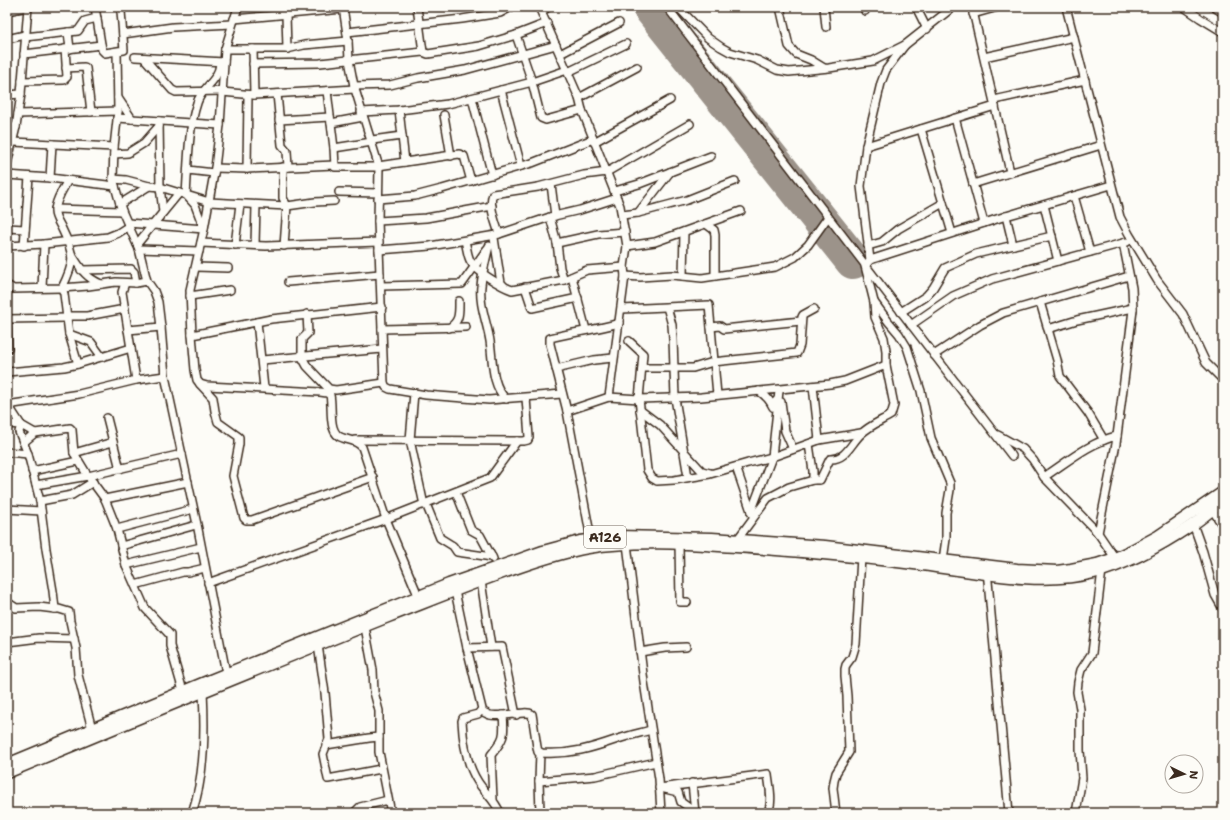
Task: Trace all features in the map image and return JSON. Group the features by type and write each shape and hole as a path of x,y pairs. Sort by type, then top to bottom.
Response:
{"highway":[{"name":"A126","path":"7,764 226,673 420,600 455,591 561,553 596,546 627,544 679,544 803,552 987,570 1057,571 1084,567 1115,558 1158,536 1223,492"},
{"name":"A126","path":"7,773 202,691 365,627 420,600 497,566 557,547 591,539 618,536 643,536 826,546 943,560 1028,578 1057,579 1070,578 1123,563 1193,524 1223,502"}],"street":[{"path":"7,10 27,7 21,94 16,127 8,160"},
{"path":"95,7 101,46 103,52 106,53 124,50 121,11"},
{"path":"238,7 224,49 222,62 220,125 214,170 204,229 190,290 192,335 197,380 213,398 218,422 239,437 233,476 246,520 252,520 373,478"},
{"path":"284,7 286,15 287,49"},
{"path":"418,7 424,52"},
{"path":"347,32 462,19 500,13 510,7"},
{"path":"548,7 541,10 579,98 582,110 616,195 625,232 625,276 622,310 613,358 609,397"},
{"path":"667,7 828,217 868,263 901,312 1012,456"},
{"path":"678,7 708,38 730,52 757,60 783,72 873,61 905,45 953,7"},
{"path":"780,7 789,46 796,54 825,68"},
{"path":"824,7 826,27"},
{"path":"916,7 927,29"},
{"path":"998,7 973,10 1010,172"},
{"path":"1066,7 1120,217 1157,280 1183,314 1206,363 1223,380"},
{"path":"1184,7 1223,32"},
{"path":"1198,7 1223,23"},
{"path":"123,34 343,8 348,40 349,60 362,114 372,141 378,167 382,349 384,382 386,387 414,393 489,400 562,394"},
{"path":"7,39 78,31 85,21 97,18"},
{"path":"253,64 320,63 424,52 430,54 479,46 481,44 516,35 547,23"},
{"path":"560,54 619,23"},
{"path":"22,81 64,80 67,76 68,32"},
{"path":"516,35 532,82 541,118 543,120 582,110"},
{"path":"984,58 1074,37"},
{"path":"224,49 287,49 304,45 348,40"},
{"path":"279,120 330,120 362,114 448,104 568,71 626,44"},
{"path":"144,58 172,90 176,92 203,91 251,95 327,91 355,87 390,85 418,78 465,70 556,45"},
{"path":"752,515 768,498 774,494 789,487 813,480 820,480 830,459 835,459 842,456 861,433 891,415 894,405 886,364 884,338 874,317 874,302 868,263 868,246 861,186 866,146 881,83 886,70 905,45"},
{"path":"24,54 101,46"},
{"path":"247,169 253,50"},
{"path":"118,52 118,115 114,150 114,182 121,208 138,246 147,281 154,291 158,302 164,376 188,482 226,673"},
{"path":"135,57 222,62"},
{"path":"138,246 163,212 182,194 188,170 192,123 197,102 203,91 216,78 222,62"},
{"path":"579,98 637,67"},
{"path":"66,68 86,68 91,112"},
{"path":"866,146 954,118 994,103 1085,80"},
{"path":"501,90 521,166"},
{"path":"327,91 334,148 334,166"},
{"path":"7,95 21,94"},
{"path":"277,94 282,145 288,151 283,198 287,206 284,246"},
{"path":"118,98 132,119"},
{"path":"472,98 492,175"},
{"path":"339,192 378,196 415,196 471,181 594,141 670,100"},
{"path":"399,110 405,162"},
{"path":"18,114 91,112 118,115 159,124 192,123 220,125"},
{"path":"444,115 451,156"},
{"path":"954,118 984,223"},
{"path":"12,142 114,150 126,154 144,143 159,124"},
{"path":"159,124 160,187 163,212"},
{"path":"503,286 501,283 492,196 496,193 538,187 584,175 607,172 690,124"},
{"path":"7,127 16,127"},
{"path":"921,129 952,233"},
{"path":"334,148 402,136"},
{"path":"50,178 52,144"},
{"path":"973,184 1101,145"},
{"path":"188,170 334,166 336,168 378,167 459,154 464,156 471,181"},
{"path":"379,250 430,246 496,236 552,216 580,210 711,156"},
{"path":"638,213 670,172"},
{"path":"7,175 114,182 126,180 149,186 160,187 209,202 287,206 315,202 334,202"},
{"path":"24,246 29,177"},
{"path":"68,180 58,199 56,218 68,241 72,255 81,270 88,278 101,284"},
{"path":"622,215 638,213 687,200 735,181"},
{"path":"551,184 552,216 564,280"},
{"path":"868,263 952,233 1112,185"},
{"path":"56,209 121,208 149,186"},
{"path":"182,194 196,205 204,229"},
{"path":"1074,196 1090,252"},
{"path":"868,246 882,242 898,229 943,203"},
{"path":"235,245 240,204"},
{"path":"255,245 256,205"},
{"path":"1044,205 1058,261"},
{"path":"378,221 426,218 492,206"},
{"path":"626,246 655,242 741,211"},
{"path":"1006,216 1012,245"},
{"path":"625,276 684,276 702,278 775,267 789,260 808,245 828,217"},
{"path":"7,246 24,246 108,237 118,233 128,224 204,229"},
{"path":"706,224 714,230 715,235 716,276"},
{"path":"7,228 25,229"},
{"path":"557,243 598,234 625,232"},
{"path":"684,232 684,276"},
{"path":"381,286 459,284 465,281 496,236"},
{"path":"901,312 926,296 945,268 976,254 1052,236"},
{"path":"465,241 470,262 483,273 512,290 564,280 587,270 624,267"},
{"path":"911,325 953,296 992,279 1133,241"},
{"path":"201,243 284,246 379,242"},
{"path":"1098,533 1110,476 1133,308 1132,288 1123,243"},
{"path":"42,288 44,244"},
{"path":"138,246 199,251"},
{"path":"489,246 481,285 481,302 490,340 495,377 500,393 506,399"},
{"path":"72,255 70,271 62,288 69,334 78,364"},
{"path":"196,267 228,268"},
{"path":"81,270 131,269 134,272 136,283"},
{"path":"288,282 380,274"},
{"path":"934,355 1003,312 1130,276"},
{"path":"572,277 586,330"},
{"path":"7,285 13,289 62,288 116,282 136,283 147,281"},
{"path":"125,283 122,292 136,380"},
{"path":"525,287 532,308 578,298"},
{"path":"190,296 230,290"},
{"path":"448,328 458,319 460,301"},
{"path":"874,302 899,334 912,359 921,391 931,438 950,483 946,513 946,539 943,560"},
{"path":"1040,302 1060,376 1088,413 1104,440"},
{"path":"622,310 709,305 717,395"},
{"path":"192,335 307,314 382,307"},
{"path":"667,307 674,339 675,398 688,477"},
{"path":"643,368 693,368 713,362 797,352 800,345 801,321 803,315 814,308"},
{"path":"1048,329 1077,320 1133,308"},
{"path":"7,350 7,319 87,316 125,309"},
{"path":"307,314 308,333 302,339 302,357 307,366 330,389 332,390 384,382"},
{"path":"710,327 720,326 724,329 801,321"},
{"path":"257,322 264,388"},
{"path":"591,539 567,411 550,344 550,338 619,323"},
{"path":"128,330 161,327"},
{"path":"382,329 466,327"},
{"path":"69,334 90,342 102,357"},
{"path":"629,341 643,354 643,368 639,399 646,470 652,478 657,481 710,474 772,457 818,440 861,433"},
{"path":"7,372 78,364 131,348"},
{"path":"262,360 382,349"},
{"path":"556,369 594,360 613,358"},
{"path":"567,411 609,397 639,399 675,398 779,390 830,384 845,381 886,364"},
{"path":"55,609 54,592 46,549 40,501 28,454 19,432 21,425 8,405 79,394 136,380 164,376"},
{"path":"200,384 207,386 264,388 327,393 330,396 333,426 336,434 341,438 353,440 524,441 528,440 529,437 526,398"},
{"path":"813,386 818,440"},
{"path":"758,391 765,395 773,407 779,390"},
{"path":"779,390 785,431 793,449"},
{"path":"737,540 752,515 772,457 779,390"},
{"path":"414,393 410,440 425,504 440,538 453,546 457,552 492,557"},
{"path":"640,410 660,425 702,471 710,474"},
{"path":"107,418 120,469"},
{"path":"7,424 21,425 35,433"},
{"path":"24,442 35,433 70,428 72,430 74,453 90,479 106,499 117,529 126,565 146,608 170,634 170,646 183,691"},
{"path":"994,434 1023,449 1033,460 1044,477 1098,533 1115,558"},
{"path":"1044,477 1083,451 1104,440 1116,436"},
{"path":"353,440 362,447 386,519 420,600"},
{"path":"208,583 386,519 490,478 517,441"},
{"path":"74,453 113,442"},
{"path":"809,444 813,480"},
{"path":"7,452 28,454"},
{"path":"36,484 90,479 120,469 182,454"},
{"path":"32,471 78,461"},
{"path":"736,467 752,515"},
{"path":"40,501 72,495 90,479"},
{"path":"106,499 188,482"},
{"path":"456,492 471,530 480,535 497,566"},
{"path":"7,509 41,511"},
{"path":"117,529 193,509"},
{"path":"1212,509 1223,526"},
{"path":"1193,524 1203,552 1215,595 1223,609"},
{"path":"121,546 196,525"},
{"path":"627,544 640,652 656,762 660,813"},
{"path":"679,544 680,602 686,602"},
{"path":"126,565 201,547"},
{"path":"836,813 833,788 834,780 836,773 849,752 848,696 845,676 846,665 852,657 856,644 861,557"},
{"path":"135,585 183,572 205,568"},
{"path":"987,570 1009,813"},
{"path":"1076,813 1082,778 1080,709 1077,692 1078,682 1081,670 1092,653 1102,570"},
{"path":"481,581 491,647"},
{"path":"455,591 482,709 481,711"},
{"path":"7,602 16,608 39,607 59,609 69,612 76,648 78,675 92,729"},
{"path":"365,627 373,670 374,692 379,711 378,752 388,800 389,813"},
{"path":"7,642 39,638 74,639"},
{"path":"318,645 325,693 329,739 323,754 328,779 381,769"},
{"path":"467,648 502,647 516,714"},
{"path":"640,652 665,648 686,647"},
{"path":"192,813 201,770 204,715 202,691"},
{"path":"481,711 491,716 529,712 532,714 537,747 540,752 540,813"},
{"path":"481,711 478,714 463,718 462,726 469,764 478,782 493,799 500,813"},
{"path":"493,799 491,755 501,743 504,732 503,715"},
{"path":"540,752 558,753 593,748 651,730"},
{"path":"326,745 369,738 379,738"},
{"path":"540,781 595,776 656,762"},
{"path":"659,788 768,774 770,799 769,811 767,813"},
{"path":"692,784 695,813"},
{"path":"659,788 678,792 681,802 695,813"},
{"path":"354,813 360,807 388,800"}],"runway":[{"path":"650,7 853,261"}]}
